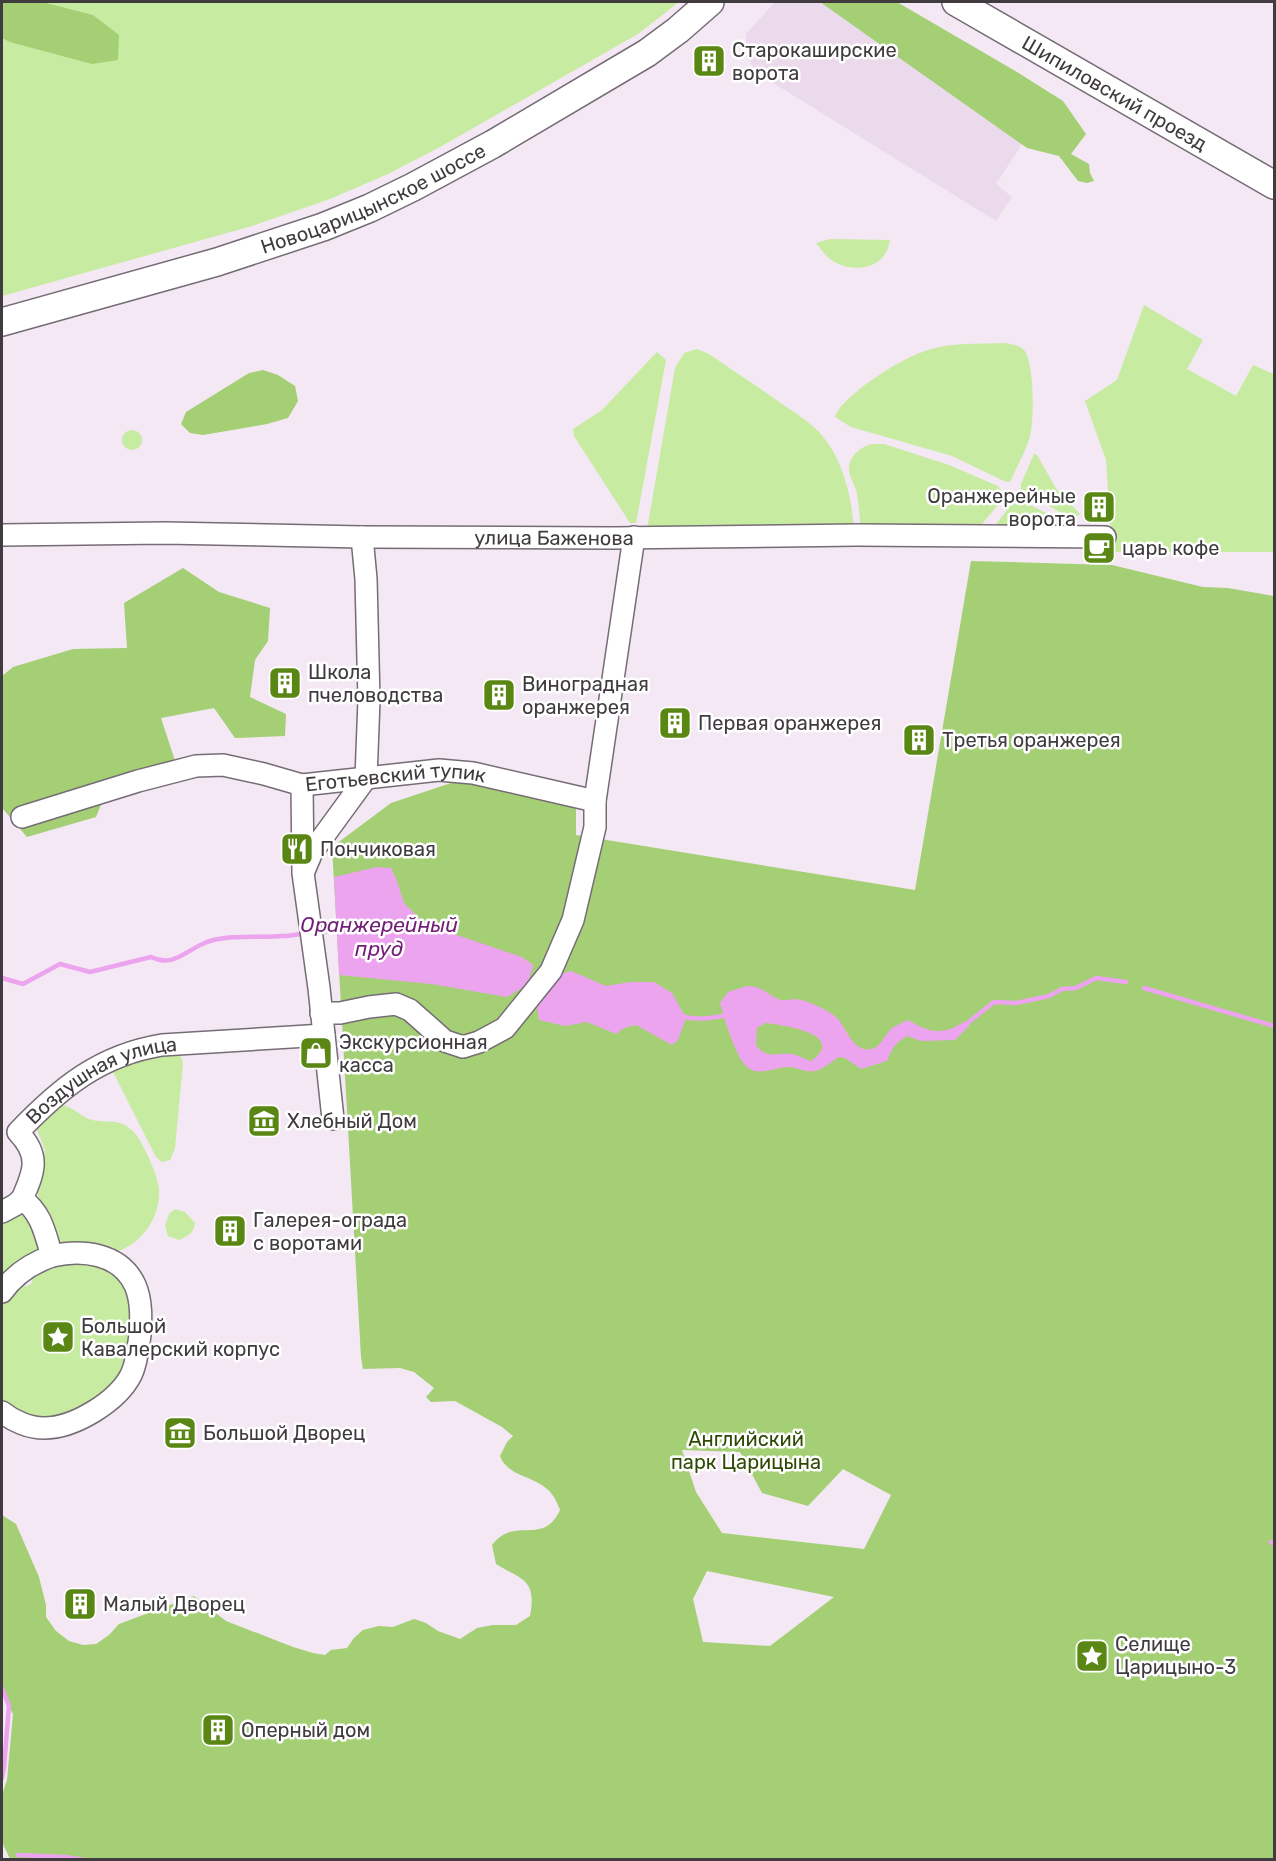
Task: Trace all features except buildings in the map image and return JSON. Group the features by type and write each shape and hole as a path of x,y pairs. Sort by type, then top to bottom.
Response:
{"main road":[{"name":"Новоцарицынское шоссе","path":"2,322 217,262 323,227 370,208 493,144 647,53 711,2"},
{"name":"Шипиловский проезд","path":"956,2 1275,185"}],"street":[{"name":"улица Баженова","path":"2,535 165,532 362,537 1105,537"},
{"path":"304,872 312,852 366,778 369,700 366,579 362,537"},
{"path":"321,1013 340,1013 396,1004 410,1010 445,1041 464,1047 505,1028 551,971 573,920 595,828 595,801 634,537"},
{"name":"Еготьевский тупик","path":"22,817 138,781 196,766 223,765 302,785 439,770 473,773 595,801"},
{"path":"302,785 304,872 333,1119"},
{"name":"Воздушная улица","path":"22,1199 33,1176 33,1157 27,1142 10,1130 76,1080 106,1062 140,1049 162,1045 324,1035"},
{"path":"2,1212 22,1199 36,1211 42,1223 51,1256"},
{"path":"2,1292 7,1284 38,1261 64,1253 88,1253 113,1261 129,1276 136,1286 141,1319 138,1352 132,1374 122,1389 88,1415 58,1427 41,1428 26,1425 9,1418 2,1412"}],"shaded area":[{"path":"775,2 866,2 1045,109 996,184 1012,197 996,221 757,73 746,56 746,34"}],"green space":[{"path":"2,2 679,2 638,34 440,147 388,174 330,199 252,226 2,296"},
{"path":"2,2 42,2 93,15 119,35 118,60 92,64 2,38"},
{"path":"820,2 897,2 1063,101 1086,134 1071,154 1089,164 1094,181 1087,183 1078,181 1059,156 1027,148"},
{"path":"830,239 890,240 887,251 880,260 868,266 854,268 833,261 816,243"},
{"path":"1144,305 1203,340 1187,369 1236,396 1253,365 1274,374 1274,552 1112,552 1106,460 1085,401 1117,380"},
{"path":"1005,343 1023,349 1027,355 1032,377 1030,436 1009,482 952,456 851,427 835,417 842,405 862,387 912,356 945,346"},
{"path":"697,349 709,354 761,389 819,432 834,454 845,478 854,531 647,530 675,368 684,353"},
{"path":"657,352 666,360 636,523 630,523 574,436 573,429 602,410"},
{"path":"263,370 278,375 295,386 298,401 288,418 203,435 190,433 181,424 186,412 249,373"},
{"path":"128,430 136,430 142,436 142,444 136,450 128,450 122,444 122,436"},
{"path":"872,444 884,444 949,465 998,486 1003,493 1003,499 976,531 861,532 857,494 849,466 856,453"},
{"path":"1034,454 1037,455 1057,490 1080,514 1076,519 1021,490 1021,484"},
{"path":"1018,499 1058,519 1056,531 991,531"},
{"name":"Английский парк Царицына","path":"971,561 1112,565 1203,587 1228,588 1274,596 1274,1859 10,1859 2,1842 2,1795 7,1780 13,1714 2,1694 2,1515 16,1524 39,1577 46,1605 46,1617 56,1631 69,1641 83,1645 96,1644 119,1624 194,1596 226,1621 293,1647 325,1655 331,1650 347,1648 363,1630 379,1626 393,1627 414,1619 460,1639 477,1628 516,1625 530,1616 532,1604 529,1588 520,1578 496,1564 492,1545 501,1536 510,1532 545,1527 553,1521 560,1510 547,1489 503,1463 500,1456 513,1436 502,1427 455,1401 431,1402 426,1397 434,1388 414,1372 400,1368 363,1369 332,847 391,803 463,779 576,807 576,835 915,890","holes":["682,1450 740,1452 762,1493 808,1506 843,1469 891,1495 864,1549 722,1533 696,1492","707,1571 834,1597 770,1646 703,1642 693,1599"]},
{"path":"183,568 219,592 270,608 268,641 255,660 250,697 286,714 285,736 235,738 214,708 161,718 181,779 103,800 96,817 27,837 3,809 2,803 2,676 13,667 73,649 127,648 124,603"},
{"path":"180,1054 183,1063 175,1148 170,1160 162,1162 156,1157 111,1068 134,1057"},
{"path":"56,1104 69,1107 89,1119 125,1125 137,1135 152,1164 159,1189 157,1209 149,1227 127,1247 118,1251 106,1252 59,1246 39,1203 38,1194 45,1150 37,1130 37,1119"},
{"path":"175,1209 185,1212 195,1223 190,1234 179,1240 168,1236 165,1226 169,1214"},
{"path":"26,1213 42,1247 2,1281 2,1222"},
{"path":"61,1259 110,1267 128,1287 135,1326 122,1372 104,1395 90,1406 38,1422 2,1403 2,1302 19,1281 26,1287 31,1284 33,1279 29,1272"}],"water":[{"name":"Оранжерейный пруд","path":"377,867 391,868 404,903 421,920 439,929 522,957 533,965 528,984 507,997 431,984 339,975 334,877"},
{"path":"571,971 606,986 630,982 654,982 672,993 686,1018 678,1040 672,1045 636,1025 624,1028 616,1034 587,1022 565,1026 539,1020 537,1008 557,975"},
{"path":"747,986 762,990 781,1000 799,999 816,1005 836,1017 855,1043 865,1049 875,1048 891,1029 908,1020 935,1031 947,1030 970,1021 969,1026 955,1040 920,1041 908,1036 895,1046 887,1061 861,1069 845,1058 838,1057 815,1071 788,1067 756,1071 751,1070 743,1062 731,1037 720,1003 728,992","holes":["765,1023 809,1033 822,1044 820,1052 811,1061 797,1055 768,1054 760,1050 756,1045 757,1028"]}],"waterway":[{"path":"318,932 342,930"},
{"path":"2,978 23,984 60,964 90,972 151,957 159,960 173,959 200,945 216,940 307,933"},
{"path":"965,1025 994,1002 1016,1003 1049,996 1062,989 1076,988 1096,978 1126,982"},
{"path":"1144,988 1274,1026"},
{"path":"681,1015 698,1019 729,1015"},
{"path":"2,1688 9,1706 4,1767"},
{"path":"2,1778 3,1767"},
{"path":"18,1855 85,1860"}],"place":[{"name":"Старокаширские ворота","path":"709,61"},
{"name":"Оранжерейные ворота","path":"1099,507"},
{"name":"царь кофе","path":"1099,548"},
{"name":"Школа пчеловодства","path":"285,683"},
{"name":"Виноградная оранжерея","path":"499,695"},
{"name":"Первая оранжерея","path":"675,723"},
{"name":"Третья оранжерея","path":"919,740"},
{"name":"Пончиковая","path":"297,849"},
{"name":"Экскурсионная касса","path":"316,1053"},
{"name":"Хлебный Дом","path":"264,1121"},
{"name":"Галерея-ограда с воротами","path":"230,1231"},
{"name":"Большой Кавалерский корпус","path":"58,1337"},
{"name":"Большой Дворец","path":"180,1433"},
{"name":"Малый Дворец","path":"80,1604"},
{"name":"Селище Царицыно-3","path":"1092,1656"},
{"name":"Оперный дом","path":"218,1730"}]}
